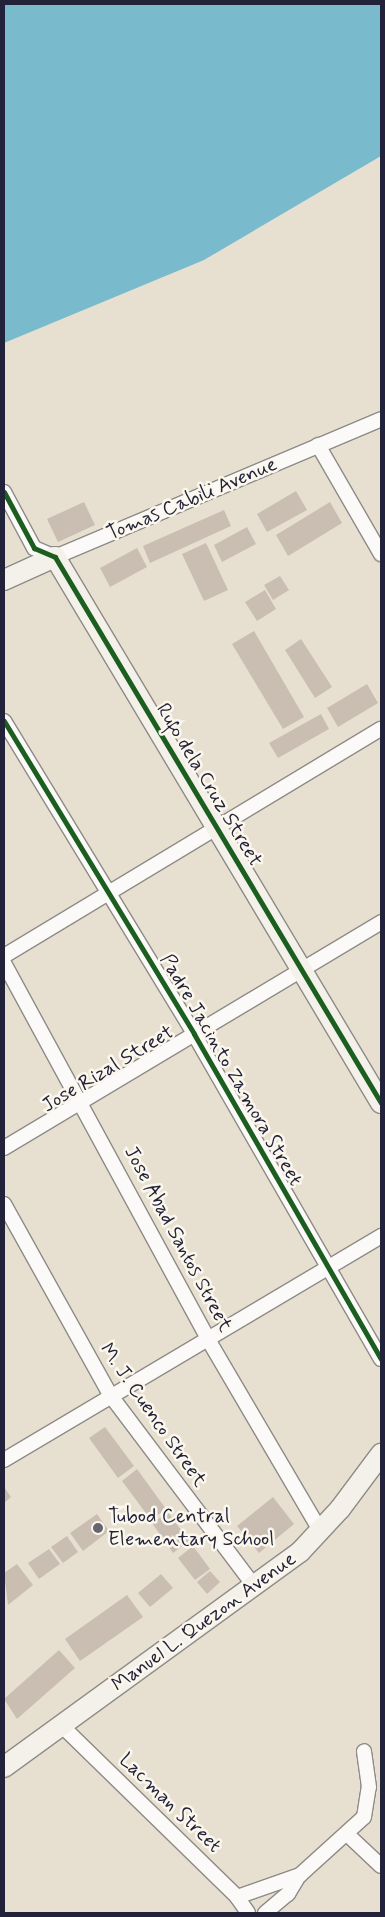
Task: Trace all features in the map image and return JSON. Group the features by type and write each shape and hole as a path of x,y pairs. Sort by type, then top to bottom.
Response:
{"street":[{"name":"Tomas Cabili Avenue","path":"4,580 381,418"},
{"path":"318,445 381,554"},
{"path":"4,492 34,548 56,557"},
{"name":"Rufo dela Cruz Street","path":"56,557 303,968 381,1102"},
{"name":"Padre Jacinto Zamora Street","path":"4,721 194,1034 381,1359"},
{"path":"4,956 381,729"},
{"name":"Jose Rizal Street","path":"4,1148 381,922"},
{"name":"Jose Abad Santos Street","path":"4,963 82,1102 209,1341 321,1532"},
{"name":"M. J. Cuenco Street","path":"4,1204 111,1396 255,1587"},
{"path":"4,1460 111,1396 209,1341 381,1236"},
{"name":"Manuel L. Quezon Avenue","path":"4,1767 255,1587 321,1532 381,1454"},
{"name":"Lacman Street","path":"61,1725 238,1896 248,1913"},
{"path":"265,1913 288,1894 300,1875 348,1835 364,1817 369,1803 364,1751"},
{"path":"348,1835 381,1866"},
{"path":"238,1896 300,1875"}],"water":[{"path":"4,4 381,4 381,156 204,260 4,343"}],"building":[{"path":"296,491 307,510 267,532 257,514"},
{"path":"84,502 95,525 58,542 47,519"},
{"path":"330,502 342,523 288,556 276,535"},
{"path":"224,510 231,526 150,563 143,546"},
{"path":"247,527 256,544 222,562 214,545"},
{"path":"206,543 228,590 204,601 182,554"},
{"path":"137,548 147,567 110,587 100,568"},
{"path":"280,576 289,590 273,600 264,585"},
{"path":"265,590 276,609 257,621 245,602"},
{"path":"254,631 304,717 283,729 232,644"},
{"path":"301,639 332,687 315,698 285,650"},
{"path":"367,684 378,703 338,727 327,708"},
{"path":"321,714 329,729 278,758 269,743"},
{"path":"105,1427 134,1466 118,1478 89,1438"},
{"path":"137,1469 166,1509 151,1520 122,1481"},
{"path":"4,1487 11,1497 4,1503"},
{"path":"273,1497 294,1524 259,1553 237,1526"},
{"path":"168,1512 189,1541 173,1553 152,1523"},
{"path":"97,1514 109,1531 83,1551 70,1533"},
{"path":"67,1536 78,1552 63,1563 51,1547"},
{"path":"193,1546 210,1569 195,1580 178,1558"},
{"path":"49,1549 60,1564 39,1579 28,1563"},
{"path":"17,1564 33,1585 8,1605 4,1573"},
{"path":"210,1571 220,1582 207,1594 197,1582"},
{"path":"161,1574 173,1588 150,1607 138,1593"},
{"path":"127,1595 143,1617 80,1661 65,1639"},
{"path":"59,1650 75,1668 17,1719 4,1699"}],"cycle path":[{"path":"4,492 34,548 55,557 381,1103"},
{"path":"4,721 194,1034 381,1359"}],"place":[{"name":"Tubod Central Elementary School","path":"98,1528"}]}
